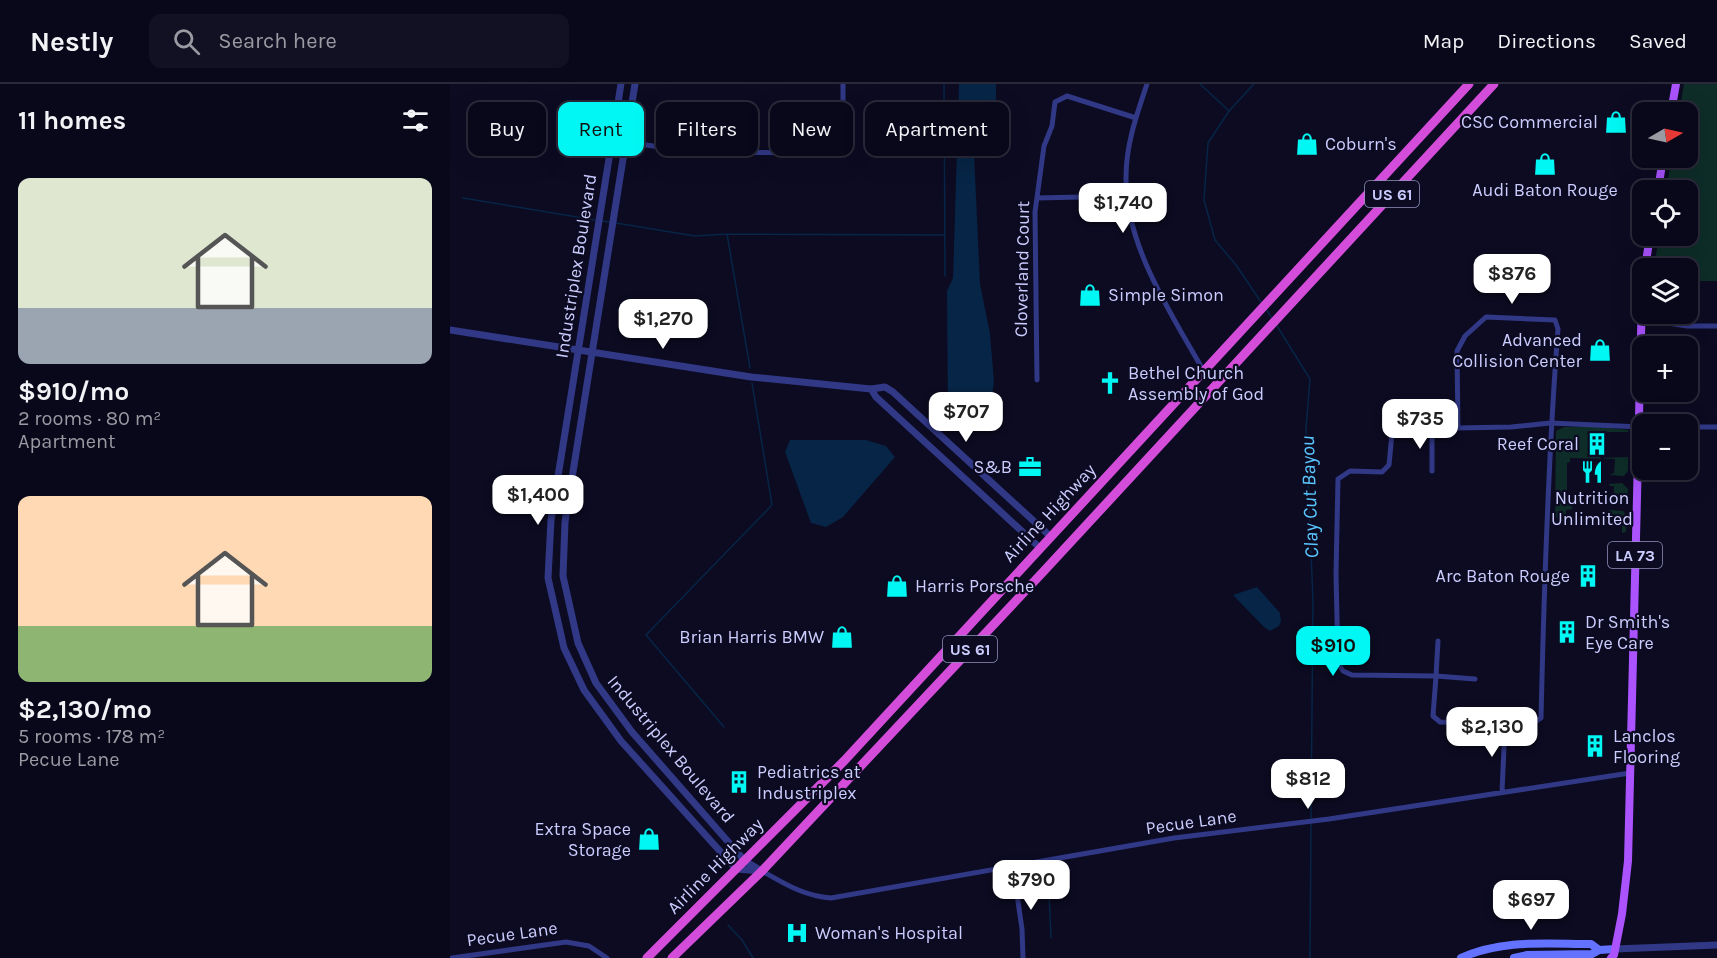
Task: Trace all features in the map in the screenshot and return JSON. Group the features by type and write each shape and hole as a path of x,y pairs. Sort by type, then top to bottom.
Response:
{"highway":[{"name":"Airline Highway","path":"646,958 745,861 804,798 844,761 1469,84"},
{"name":"Airline Highway","path":"672,958 762,871 999,619 1494,84"},
{"path":"1448,106 1461,120"},
{"path":"1360,201 1373,214"},
{"path":"1203,370 1217,383"},
{"path":"1050,536 1062,550"},
{"path":"1039,548 1052,561"},
{"path":"987,606 999,619"}],"main road":[{"path":"1673,102 1676,84"},
{"name":"LA 73","path":"1640,414 1641,324"},
{"name":"LA 73","path":"1614,955 1627,873 1638,480"},
{"path":"1461,958 1476,951 1512,943 1591,944 1599,950 1614,955"},
{"path":"1514,958 1527,955 1592,954 1599,950"}],"street":[{"name":"Industriplex Boulevard","path":"618,102 621,84"},
{"name":"Industriplex Boulevard","path":"632,102 635,84"},
{"path":"644,145 694,152 816,153 836,150 843,138 843,84"},
{"path":"1147,84 1136,118 1127,162 1127,196 1132,225 1139,247 1165,302 1203,370"},
{"name":"Cloverland Court","path":"1036,380 1035,212 1044,146 1052,126 1055,102 1067,96 1136,118"},
{"name":"Industriplex Boulevard","path":"609,156 551,520 548,578 564,648 584,690 621,741 736,869"},
{"name":"Industriplex Boulevard","path":"623,156 565,522 563,576 578,643 596,683 632,732 745,861 762,871"},
{"path":"1037,198 1127,196"},
{"path":"1438,641 1433,716 1440,722 1529,726 1541,718 1545,527 1558,328 1555,320 1486,317 1465,336 1457,351 1458,428"},
{"path":"1674,324 1717,326"},
{"path":"450,330 751,377 871,389 885,387 901,399 1050,536"},
{"path":"871,389 876,397 1039,548"},
{"path":"891,411 901,399"},
{"path":"1475,679 1352,675 1343,671 1338,663 1336,574 1338,479 1350,471 1382,472 1389,465 1392,433 1400,429 1550,423 1632,427"},
{"path":"1698,427 1717,427"},
{"path":"1432,429 1432,471"},
{"path":"946,460 956,450"},
{"path":"985,496 996,486"},
{"path":"1009,520 1020,509"},
{"path":"1502,792 1505,725"},
{"name":"Pecue Lane","path":"762,871 794,890 831,898 1174,838 1329,819 1630,772"},
{"path":"1013,867 1022,929 1023,958"},
{"path":"736,869 762,871"},
{"name":"Pecue Lane","path":"452,958 566,942 589,946 607,958"},
{"path":"1614,955 1717,945"}],"green space":[{"path":"1684,84 1717,84 1717,281 1698,281 1698,258 1656,258 1657,246 1698,246 1698,180 1668,180 1670,168 1698,168 1698,102 1681,102"},
{"path":"1564,427 1629,430 1628,432 1599,432 1599,436 1591,436 1591,451 1600,452 1600,458 1628,457 1628,471 1624,476 1609,475 1614,473 1615,459 1570,458 1570,462 1567,463 1567,495 1572,496 1572,509 1566,510 1566,517 1616,518 1616,515 1609,515 1609,510 1623,511 1627,516 1626,532 1622,533 1622,520 1555,518 1556,431"},
{"path":"1622,483 1628,489 1627,500 1621,504 1609,504 1614,500 1614,486 1609,484"}],"water":[{"path":"959,84 996,84 996,102 958,102"},
{"path":"957,156 974,156 980,284 990,334 994,382 988,422 963,427 948,417 947,291 953,278"},
{"path":"790,440 866,440 886,446 895,457 843,517 826,527 811,523 785,452"},
{"path":"1257,587 1280,613 1279,626 1270,631 1233,595"}],"waterway":[{"path":"944,84 945,276"},
{"path":"1200,84 1228,110"},
{"name":"Clay Cut Bayou","path":"1254,84 1229,111 1208,143 1204,200 1215,240 1236,265 1261,302"},
{"path":"463,198 595,220"},
{"path":"603,221 609,222"},
{"path":"616,223 695,236 727,234"},
{"path":"750,368 727,234 944,235"},
{"name":"Clay Cut Bayou","path":"1266,309 1273,320"},
{"name":"Clay Cut Bayou","path":"1277,326 1310,379 1306,428 1313,601 1311,818"},
{"path":"724,727 646,635 772,505 752,383"},
{"name":"Clay Cut Bayou","path":"1310,958 1311,823"},
{"path":"1048,873 1051,938"},
{"path":"728,925 742,940 753,958"}],"place":[{"name":"CSC Commercial","path":"1616,122"},
{"name":"Coburn's","path":"1307,144"},
{"name":"Audi Baton Rouge","path":"1545,164"},
{"name":"Simple Simon","path":"1090,295"},
{"name":"Advanced Collision Center","path":"1600,350"},
{"name":"Bethel Church Assembly of God","path":"1110,383"},
{"name":"Reef Coral","path":"1597,444"},
{"name":"S&B","path":"1030,467"},
{"name":"Nutrition Unlimited","path":"1592,472"},
{"name":"Arc Baton Rouge","path":"1588,576"},
{"name":"Harris Porsche","path":"897,586"},
{"name":"Dr Smith's Eye Care","path":"1567,632"},
{"name":"Brian Harris BMW","path":"842,637"},
{"name":"Lanclos Flooring","path":"1595,746"},
{"name":"Pediatrics at Industriplex","path":"739,782"},
{"name":"Extra Space Storage","path":"649,839"},
{"name":"Woman's Hospital","path":"797,933"}]}
